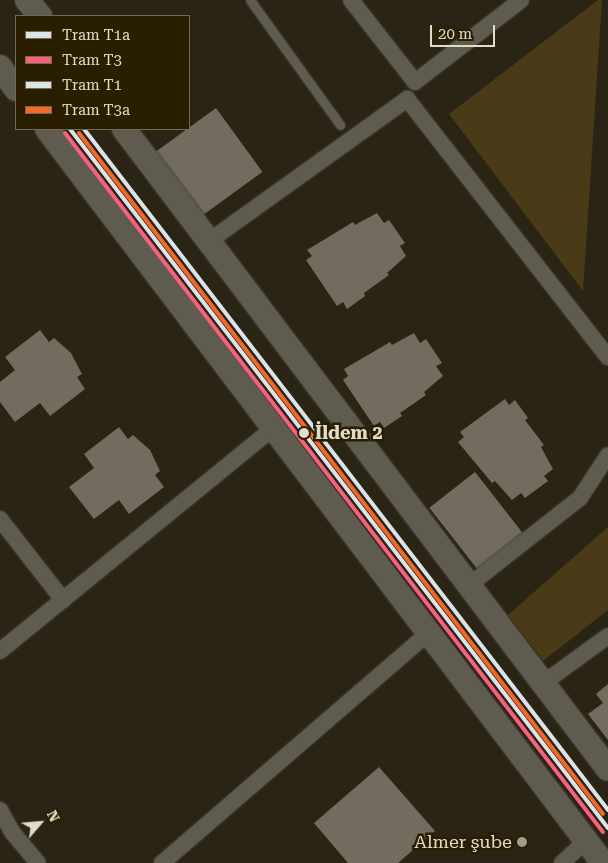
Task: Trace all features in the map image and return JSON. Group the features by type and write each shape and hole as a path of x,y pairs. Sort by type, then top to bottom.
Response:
{"street":[{"path":"28,0 39,15"},
{"path":"351,0 415,82"},
{"path":"209,242 407,98 415,82 521,0"},
{"path":"0,67 15,88"},
{"path":"407,98 608,357"},
{"path":"48,130 603,863"},
{"path":"125,130 608,769"},
{"path":"0,651 273,428"},
{"path":"468,586 580,498 608,455"},
{"path":"0,519 63,600"},
{"path":"162,863 428,633"},
{"path":"542,684 608,636"},
{"path":"0,810 12,832 38,863"},
{"path":"562,863 586,842"}],"lane":[{"path":"250,0 340,125"}],"shaded area":[{"path":"598,0 602,0 583,291 449,114"},
{"path":"608,527 608,610 543,661 508,615"}],"building":[{"path":"216,108 262,172 202,216 155,152 186,130 190,130 190,127"},
{"path":"377,213 384,223 389,220 405,243 400,246 406,256 387,273 389,275 364,293 365,296 347,309 343,302 337,306 306,260 312,256 307,250 353,222 355,225"},
{"path":"40,330 49,342 54,338 71,353 82,374 77,377 85,389 50,416 40,403 15,422 0,402 0,382 15,370 5,357"},
{"path":"414,333 420,343 426,339 442,363 436,366 443,376 424,392 426,395 400,413 402,416 384,428 380,422 374,426 343,380 348,376 344,369 390,342 392,345"},
{"path":"505,399 509,405 515,400 528,418 525,420 544,445 541,447 553,469 544,476 548,481 525,498 521,493 512,500 495,481 492,483 458,442 464,437 460,432"},
{"path":"119,427 128,439 133,435 150,450 160,471 155,475 164,487 129,514 119,500 94,519 69,487 94,468 84,454"},
{"path":"475,472 524,535 479,571 429,508"},
{"path":"608,684 608,740 588,714 603,703 596,694"},
{"path":"379,767 435,831 398,863 348,863 314,823"}],"tram line":[{"name":"T1a","path":"71,130 608,828"},
{"name":"T1","path":"85,130 608,810"},
{"name":"T3","path":"65,133 603,832"},
{"name":"T3a","path":"79,133 603,814"}],"place":[{"name":"İldem 2","path":"304,433"},
{"name":"Almer şube","path":"522,842"}]}
